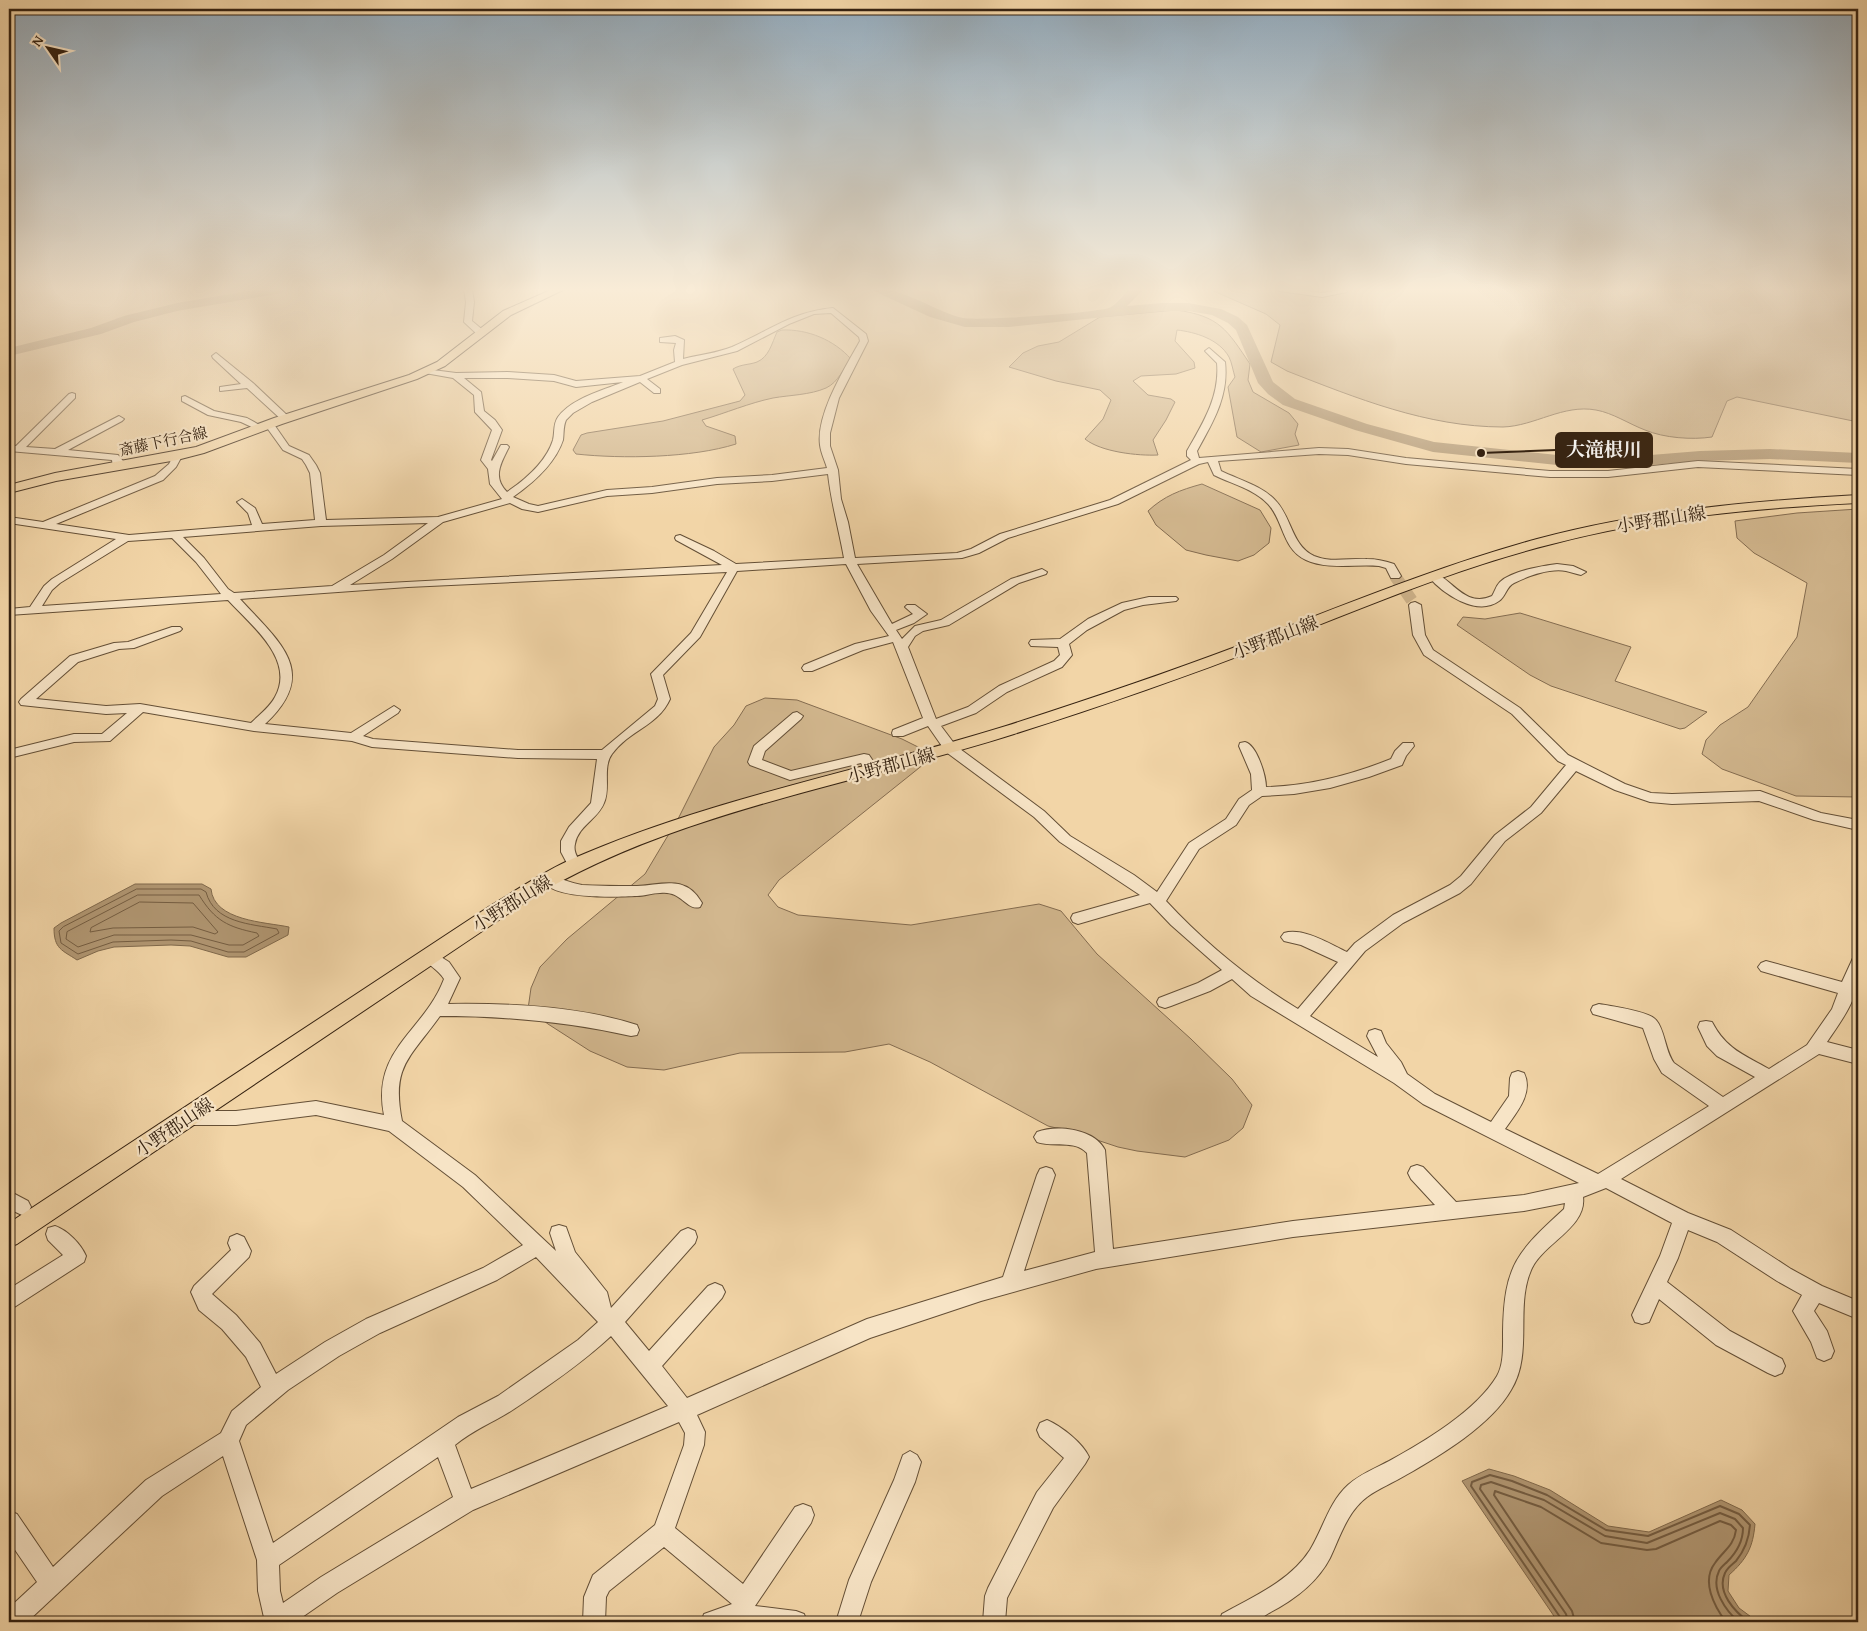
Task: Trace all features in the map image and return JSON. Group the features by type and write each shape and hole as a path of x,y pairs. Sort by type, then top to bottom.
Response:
{"main road":[{"name":"斎藤下行合線","path":"9,489 55,477 178,456 227,441 428,371 438,365"},
{"name":"小野郡山線","path":"9,1236 498,911 575,865 684,822 951,749 1197,667 1434,576 1542,542 1639,521 1729,508 1858,499"}],"street":[{"path":"227,365 286,419"},
{"path":"9,520 126,538 321,523 438,520 508,498 534,477 547,462 558,439 560,422 571,409 674,365"},
{"path":"850,365 834,398 828,420 825,446 833,470 836,499 843,522 850,561 877,611 895,638 931,722 951,749 1039,814 1065,839 1129,879 1154,899 1176,921 1257,992 1400,1078 1429,1098 1571,1171 1602,1181 1724,1236 1784,1275 1815,1292 1858,1310"},
{"path":"1196,461 1192,456 1192,451 1209,422 1222,379 1221,365"},
{"path":"428,371 456,376 508,375 554,378 576,384 642,378 657,391"},
{"path":"456,376 478,394 480,412 492,422 497,430 486,460 493,469"},
{"path":"223,389 250,385"},
{"path":"14,448 72,396"},
{"path":"185,398 210,414 244,420 265,427 286,448 306,457 315,473 321,523"},
{"path":"57,452 118,419"},
{"path":"504,447 493,469 494,484 508,498 530,508 538,509 607,493 652,490 717,481 772,478 833,470"},
{"path":"14,448 114,457 118,461 116,466"},
{"path":"9,612 334,589 580,578 732,567 958,556 975,551 1004,536 1114,502 1196,461 1211,458 1318,451 1356,453 1406,460 1550,474 1608,474 1698,464 1858,472"},
{"path":"46,525 159,478 173,465 178,456"},
{"path":"1211,458 1217,473 1246,484 1272,501 1286,524 1294,547 1301,554 1313,559 1335,562 1381,562 1390,566 1395,576"},
{"path":"242,502 254,512 257,528"},
{"path":"334,589 388,557 438,520"},
{"path":"175,534 200,560 224,591 275,643 288,674 281,699 254,727"},
{"path":"34,610 48,588 56,581 126,538"},
{"path":"680,538 710,553 732,567"},
{"path":"575,865 568,851 570,838 598,803 599,772 605,754 616,741 652,717 663,700 664,695 658,683 657,674 696,635 729,580 732,567"},
{"path":"1434,576 1452,593 1461,598 1488,602 1497,598 1506,583 1521,577 1556,567 1565,567 1581,572"},
{"path":"808,668 859,647 911,634 919,628 945,623 1015,581 1042,572"},
{"path":"1063,643 1068,637 1124,605 1172,599"},
{"path":"1415,605 1419,635 1428,652 1516,711 1563,758 1575,765 1620,787 1650,797 1672,799 1760,796 1819,817 1858,825"},
{"path":"895,638 910,621 921,614 911,606"},
{"path":"176,629 130,645 118,646 74,660 25,702 106,710 140,708 254,727 353,738 372,743 492,754 554,757 605,754"},
{"path":"1035,643 1063,643"},
{"path":"898,733 972,710 1002,689 1058,664 1066,656 1063,643"},
{"path":"9,754 18,754 74,738 105,738 140,708"},
{"path":"353,738 394,710"},
{"path":"797,716 759,749 754,762 790,776 864,758 872,770"},
{"path":"1244,746 1258,772 1259,792"},
{"path":"1078,918 1164,895 1194,846 1231,822 1244,802 1259,792 1277,792 1330,784 1374,772 1397,762 1400,754 1408,746"},
{"path":"1300,1018 1360,947 1398,919 1455,889 1466,880 1500,838 1536,810 1575,765"},
{"path":"549,880 562,887 583,890 639,892 662,887 681,890 695,903"},
{"path":"1289,938 1304,940 1342,956 1346,963"},
{"path":"394,1125 389,1084 395,1066 436,1010 452,978 444,966 430,956"},
{"path":"228,1440 268,1560 269,1591 276,1622 329,1586 465,1502 684,1410 867,1330 1010,1284 1105,1259 1293,1229 1524,1203 1572,1193 1602,1181 1795,1062 1815,1046 1839,1011 1858,962"},
{"path":"1766,967 1848,990"},
{"path":"1165,1002 1204,988 1233,972"},
{"path":"436,1010 520,1013 601,1022 632,1030"},
{"path":"1600,1010 1646,1020 1650,1024 1662,1059 1668,1068 1723,1106"},
{"path":"1706,1027 1713,1041 1723,1051 1769,1078"},
{"path":"1375,1036 1378,1045 1399,1068 1400,1078"},
{"path":"1815,1046 1858,1057"},
{"path":"1494,1132 1517,1098 1518,1078"},
{"path":"188,1118 236,1118 316,1108 394,1125 469,1181 538,1246 607,1317 684,1410 695,1432 694,1445 687,1470 663,1532 657,1539 601,1583 595,1597 594,1622"},
{"path":"1043,1137 1076,1139 1088,1142 1096,1150 1105,1259"},
{"path":"1417,1173 1452,1211"},
{"path":"1010,1284 1046,1175"},
{"path":"1230,1622 1263,1604 1305,1577 1318,1558 1344,1507 1353,1495 1365,1485 1404,1465 1441,1440 1481,1410 1502,1386 1512,1364 1516,1292 1520,1275 1526,1259 1571,1215 1575,1206 1572,1193"},
{"path":"1642,1315 1669,1258 1682,1218"},
{"path":"559,1233 567,1257 600,1298 607,1317"},
{"path":"9,1300 77,1256 55,1234"},
{"path":"268,1560 465,1424 505,1403 585,1346 607,1317 688,1237"},
{"path":"237,1243 242,1251 201,1292 206,1303 229,1322 253,1350 273,1390"},
{"path":"11,1622 154,1488 228,1440 239,1418 273,1390 332,1349 373,1326 490,1274 538,1246"},
{"path":"1656,1286 1723,1338 1775,1366"},
{"path":"648,1366 715,1292"},
{"path":"1815,1292 1803,1310 1820,1338 1824,1351"},
{"path":"994,1622 996,1596 1045,1500 1078,1457 1047,1430"},
{"path":"443,1441 465,1502"},
{"path":"847,1622 860,1580 904,1482 910,1462"},
{"path":"712,1622 745,1610 803,1516"},
{"path":"9,1522 52,1584"},
{"path":"663,1532 740,1596 745,1610"},
{"path":"745,1610 796,1622"}],"shaded area":[{"path":"847,365 838,379 826,388 764,400 702,420 706,426 735,436 736,444 718,449 678,455 635,457 576,454 573,450 581,435 587,433 663,421 740,401 745,395 733,369 739,366"},
{"path":"1011,365 1195,365 1195,368 1176,374 1141,376 1133,381 1148,395 1171,399 1175,402 1153,440 1158,455 1140,455 1110,450 1085,439 1103,419 1111,400 1100,390 1056,381 1009,367"},
{"path":"1232,365 1250,365 1248,380 1253,392 1289,413 1298,424 1295,434 1299,445 1261,452 1237,437 1228,387 1235,377"},
{"path":"1277,365 1858,365 1858,422 1737,397 1727,401 1712,437 1704,438 1678,438 1661,435 1639,428 1609,414 1584,409 1561,412 1515,426 1475,426 1447,422 1392,409 1287,371"},
{"path":"1202,484 1260,510 1271,528 1269,543 1254,555 1238,561 1186,550 1156,525 1148,511 1160,501 1173,494"},
{"path":"1858,509 1858,797 1796,796 1722,769 1702,754 1706,740 1720,725 1748,707 1797,637 1807,583 1754,553 1737,538 1735,521 1797,513"},
{"path":"1520,613 1631,647 1615,681 1707,712 1685,728 1680,729 1551,686 1530,675 1457,625 1463,617 1485,619"},
{"path":"765,698 797,700 902,739 926,751 929,760 779,880 768,895 778,907 798,915 911,925 1039,904 1061,911 1097,954 1232,1079 1252,1105 1243,1128 1229,1140 1185,1157 1118,1147 1048,1126 930,1062 889,1044 845,1052 740,1053 664,1070 627,1067 590,1051 528,1009 531,988 540,967 567,939 645,874 679,817 714,747 734,725 746,706"}],"water":[{"path":"135,884 202,884 211,889 214,900 221,908 231,914 255,921 289,927 288,935 246,957 228,957 190,946 171,945 114,947 98,951 77,960 57,945 54,928"},
{"path":"1489,1469 1514,1476 1550,1490 1608,1526 1649,1532 1721,1500 1742,1510 1755,1524 1754,1532 1751,1546 1745,1558 1729,1575 1728,1591 1739,1608 1758,1622 1558,1622 1462,1481"}],"waterway":[{"path":"1259,365 1266,383 1273,391 1289,402 1361,427 1433,447 1576,462 1626,462 1700,456 1770,454 1858,458"}],"tunnel":[{"path":"1395,576 1415,605"}],"place":[{"name":"大滝根川","path":"1481,453"}]}
